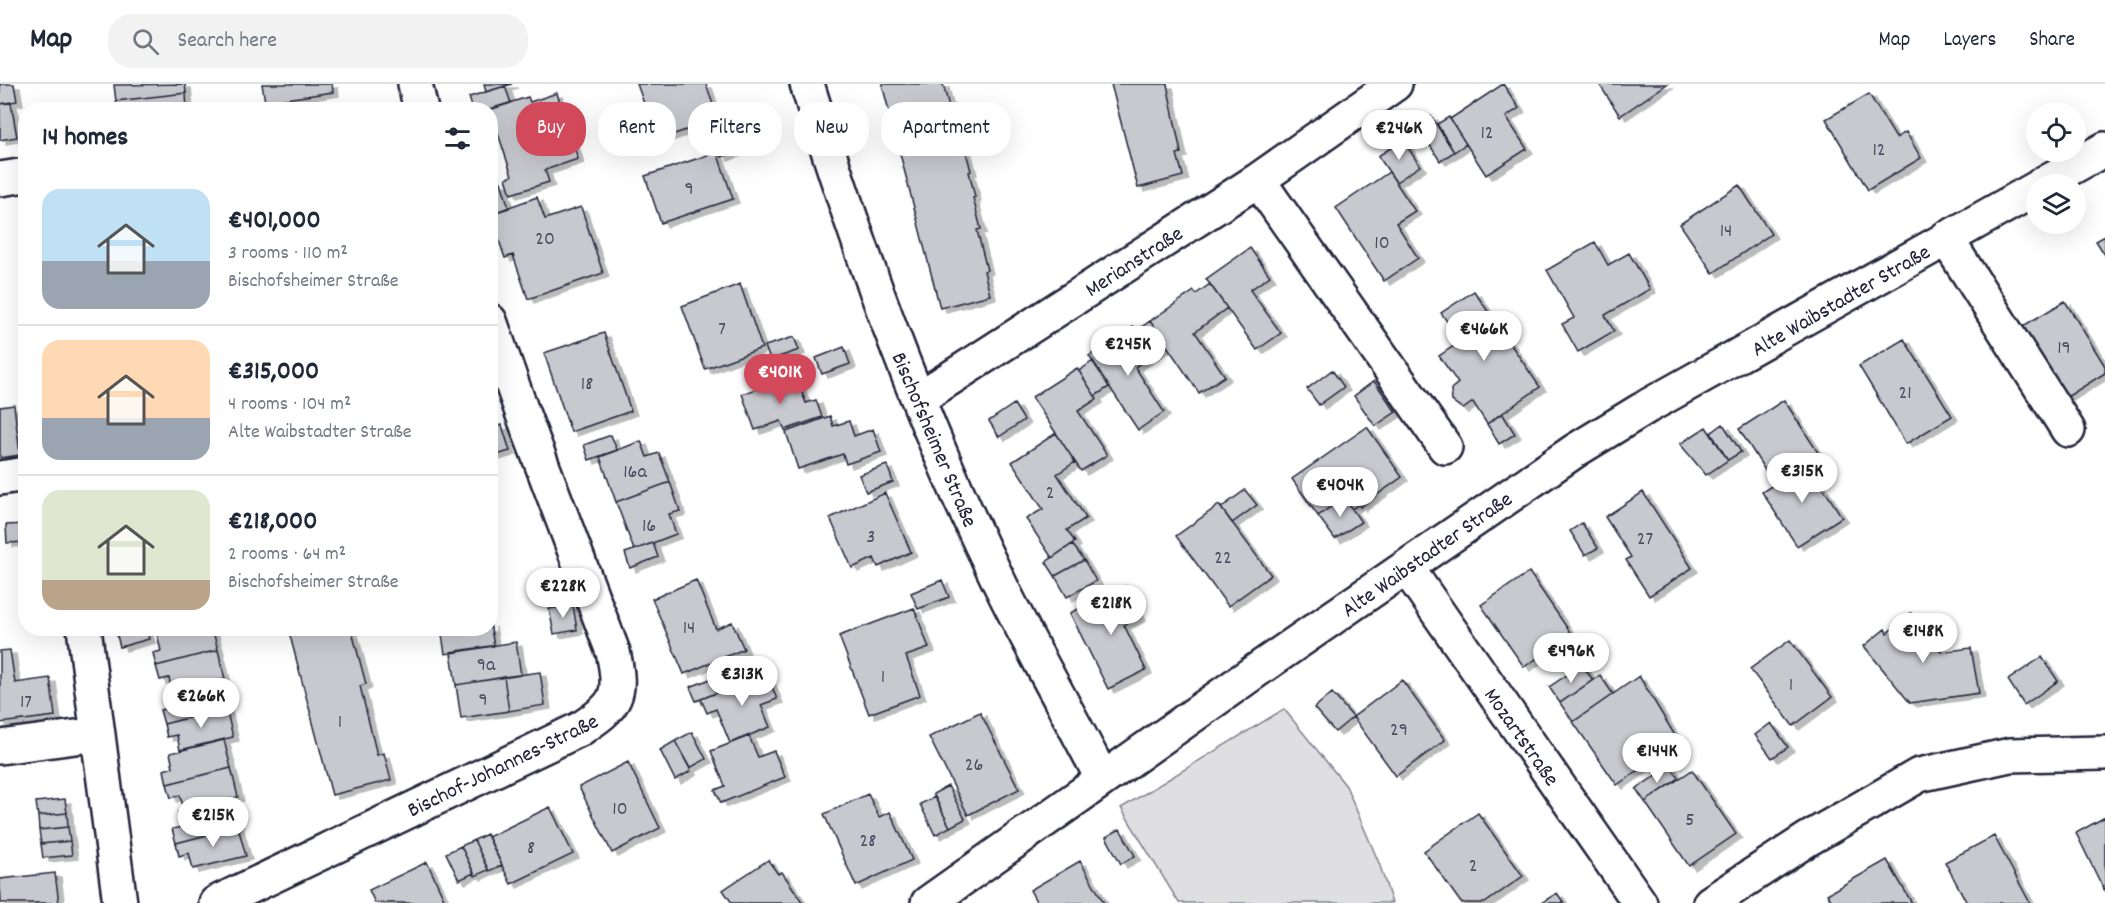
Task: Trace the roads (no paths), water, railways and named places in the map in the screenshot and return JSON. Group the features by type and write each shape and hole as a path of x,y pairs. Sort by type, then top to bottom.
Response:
{"street":[{"path":"416,84 419,102"},
{"name":"Bischofsheimer Straße","path":"807,84 877,298 918,399 1001,585 1102,778"},
{"name":"Merianstraße","path":"918,399 1258,180 1395,84"},
{"path":"2060,174 2105,149"},
{"path":"0,179 18,176"},
{"path":"1258,180 1446,447"},
{"name":"Alte Waibstadter Straße","path":"928,903 966,893 1102,778 1407,568 1488,509 1648,406 2026,194"},
{"name":"Alte Waibstadter Straße","path":"1946,238 2068,430"},
{"name":"Bischof-Johannes-Straße","path":"216,903 580,729 606,712 616,695 619,678 613,652 498,344"},
{"path":"0,477 18,475"},
{"name":"Mozartstraße","path":"1407,568 1640,903"},
{"path":"85,636 120,903"},
{"path":"0,747 98,734"},
{"path":"1710,903 1809,839 1919,775 2010,755 2105,753"}]}
